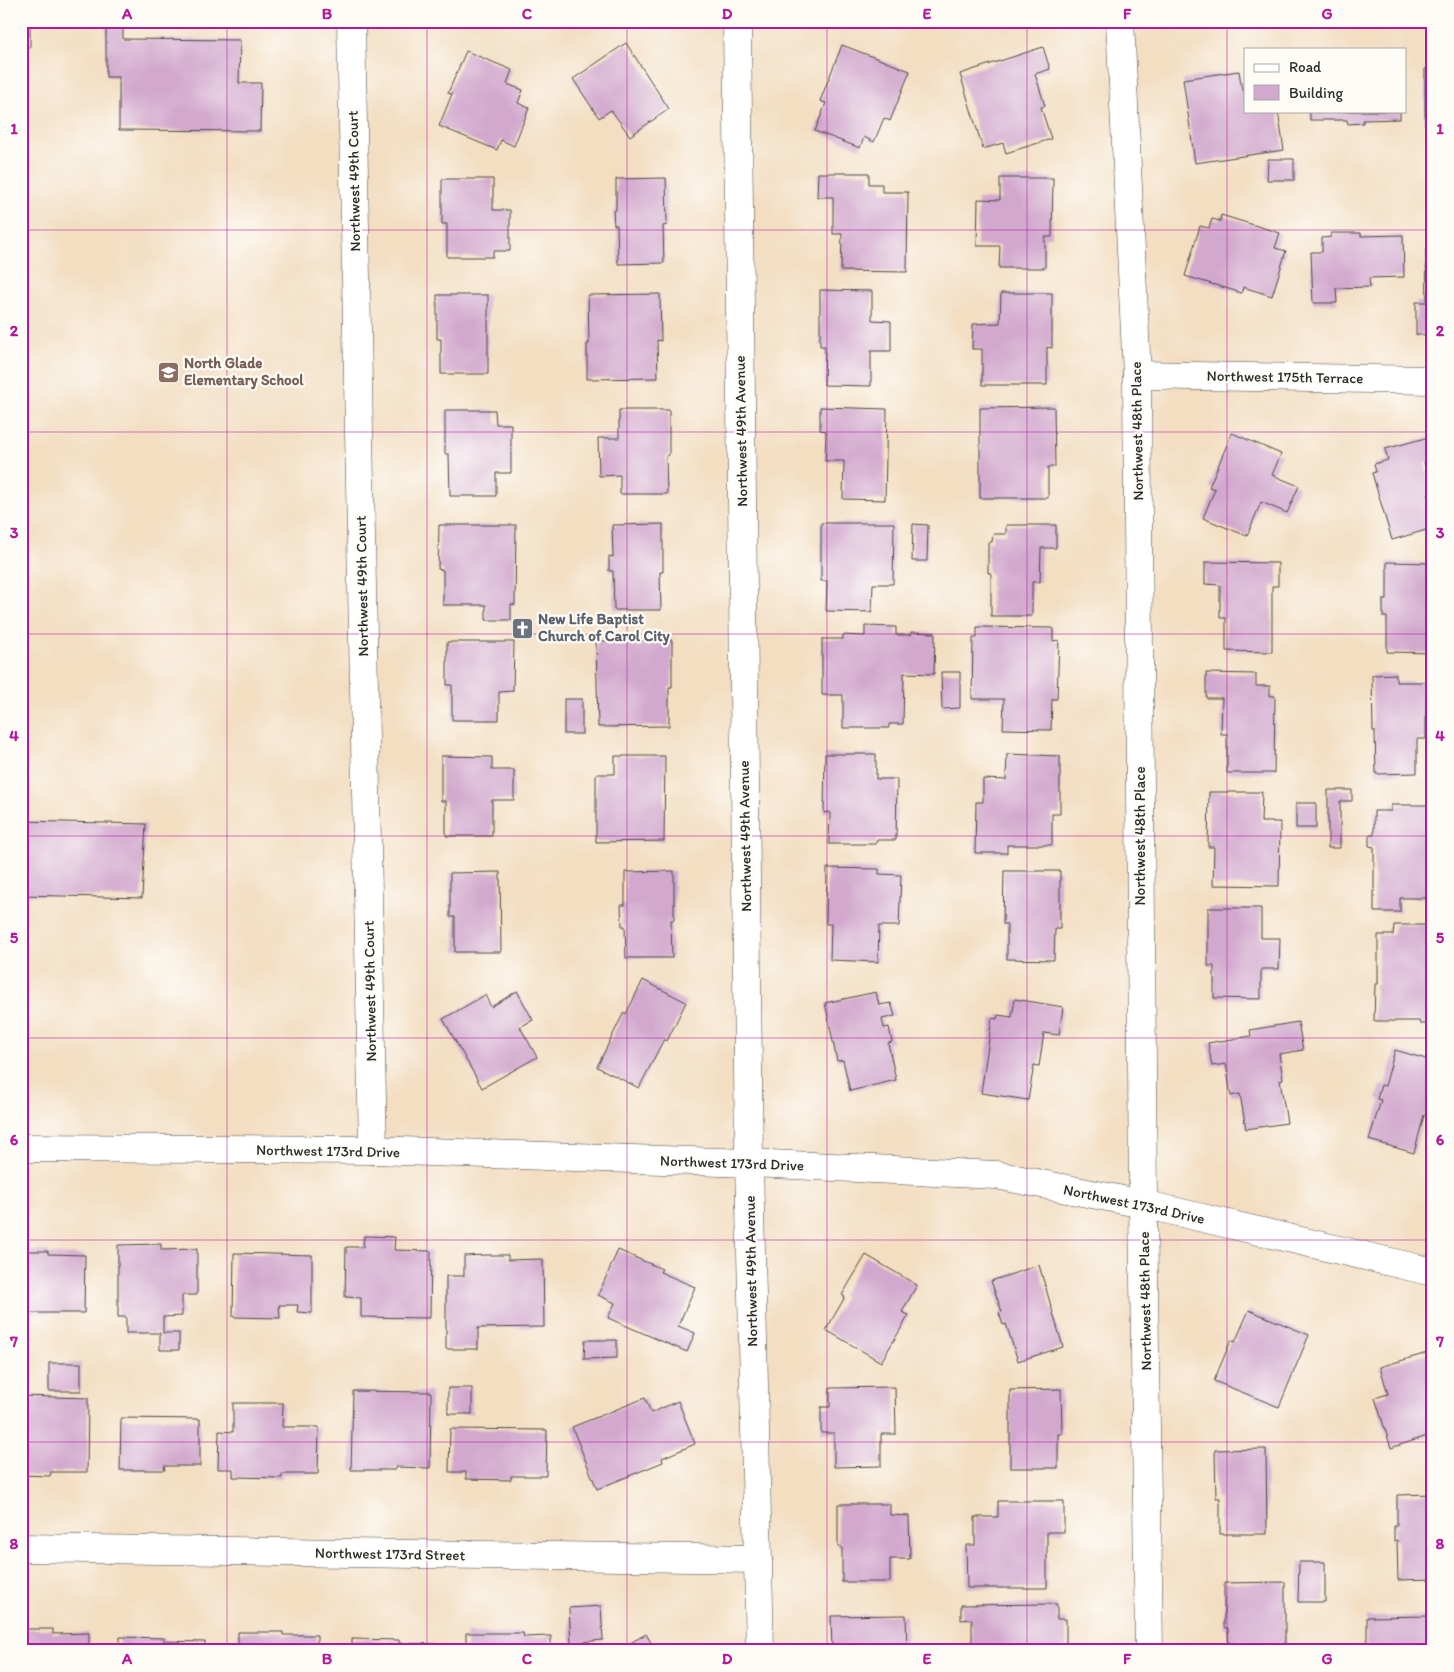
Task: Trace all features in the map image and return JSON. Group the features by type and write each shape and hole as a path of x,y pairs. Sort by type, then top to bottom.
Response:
{"street":[{"name":"Northwest 49th Court","path":"351,21 373,1150"},
{"name":"Northwest 49th Avenue","path":"737,21 749,1163 760,1651"},
{"name":"Northwest 48th Place","path":"1120,21 1137,374 1143,1204 1149,1651"},
{"name":"Northwest 175th Terrace","path":"1137,374 1433,380"},
{"name":"Northwest 173rd Drive","path":"21,1148 373,1150 749,1163 996,1175 1143,1204 1433,1272"},
{"name":"Northwest 173rd Street","path":"21,1548 758,1559"}],"building":[{"path":"21,21 30,21 30,47 21,47"},
{"path":"106,21 123,21 123,39 240,40 239,83 261,83 260,131 119,130 119,77 106,77"},
{"path":"626,43 669,109 630,136 611,110 599,118 573,79"},
{"path":"842,45 910,71 890,121 884,118 874,142 864,137 860,148 815,131 826,103 820,101"},
{"path":"1043,47 1050,69 1035,74 1045,106 1041,107 1051,139 1006,153 1003,143 983,149 960,74"},
{"path":"466,51 512,70 507,84 523,90 518,103 529,108 514,146 501,140 497,150 439,126 452,94 448,93"},
{"path":"1425,69 1433,69 1433,129 1425,125"},
{"path":"1239,71 1242,90 1244,90 1244,112 1278,112 1284,150 1195,163 1183,79"},
{"path":"1310,112 1400,112 1400,119 1363,120 1363,123 1348,124 1347,120 1310,120"},
{"path":"1268,159 1294,159 1294,180 1267,180"},
{"path":"818,173 869,173 869,184 882,184 882,192 908,192 907,272 841,271 842,234 833,234 833,197 817,197"},
{"path":"666,178 667,225 663,226 664,263 618,264 617,225 614,225 613,211 616,210 616,179"},
{"path":"1000,178 1053,178 1052,237 1045,237 1045,268 999,268 1000,246 977,246 978,199 1000,200"},
{"path":"442,179 493,179 493,210 510,210 510,251 493,251 493,257 447,257 447,224 442,224"},
{"path":"1221,215 1280,233 1275,248 1286,251 1272,296 1243,287 1242,293 1185,276 1200,226 1209,228 1212,219 1220,221"},
{"path":"1331,233 1361,233 1361,236 1403,235 1404,277 1369,278 1370,287 1336,288 1337,303 1313,303 1311,252 1322,252 1322,238 1331,237"},
{"path":"1426,250 1433,250 1433,335 1416,335 1416,302 1427,302"},
{"path":"820,290 872,291 872,320 891,321 891,351 871,351 871,386 824,385 825,346 820,346"},
{"path":"1001,293 1052,293 1052,348 1047,347 1047,385 982,385 982,349 972,349 973,324 1000,323"},
{"path":"660,294 661,341 657,340 658,378 587,379 587,344 589,344 588,295"},
{"path":"437,295 488,295 488,374 441,374 441,339 437,339"},
{"path":"820,407 887,409 885,500 843,499 844,461 825,461 826,431 820,430"},
{"path":"1054,407 1055,467 1048,467 1048,498 980,498 980,408"},
{"path":"445,410 495,410 496,424 511,424 511,473 496,473 496,496 450,496 449,454 445,454"},
{"path":"619,410 669,410 669,455 666,456 667,494 620,494 620,475 599,476 598,438 619,438"},
{"path":"1232,433 1281,454 1272,475 1299,486 1287,513 1261,502 1247,536 1203,518 1215,489 1209,487"},
{"path":"1433,436 1433,460 1424,462 1433,493 1428,495 1433,512 1433,528 1392,540 1372,473 1376,472 1374,464 1388,460 1385,449"},
{"path":"821,523 894,523 893,584 873,584 872,612 826,611 827,581 821,581"},
{"path":"663,524 663,572 660,572 661,610 614,610 613,571 609,571 609,556 613,557 612,525"},
{"path":"913,524 928,525 927,561 912,561"},
{"path":"439,525 516,525 515,605 511,604 511,620 486,620 486,605 443,605 443,570 438,569"},
{"path":"1006,525 1056,525 1056,548 1041,548 1040,582 1032,582 1032,616 991,616 991,573 988,573 988,542 992,542 993,534 1006,534"},
{"path":"1205,562 1278,563 1278,586 1272,586 1272,652 1226,651 1226,618 1220,618 1220,585 1205,584"},
{"path":"1387,562 1433,563 1433,653 1387,652 1387,617 1383,617 1383,600 1387,600"},
{"path":"865,626 896,627 896,635 911,635 911,632 935,633 934,674 904,673 903,724 889,724 889,728 843,728 843,695 822,695 822,639 843,639 843,635 865,636"},
{"path":"977,627 1053,628 1053,641 1059,640 1057,699 1052,699 1051,730 1003,729 1004,699 972,699 973,638 977,638"},
{"path":"672,640 672,687 669,687 669,726 598,727 596,641"},
{"path":"447,642 514,642 513,691 499,692 499,720 452,720 452,685 447,685"},
{"path":"941,672 960,672 960,708 942,709"},
{"path":"1206,673 1256,674 1256,686 1270,686 1270,696 1275,696 1274,773 1227,773 1227,734 1221,734 1222,698 1206,698"},
{"path":"1396,674 1396,682 1433,682 1433,706 1426,706 1426,739 1417,739 1417,773 1376,774 1372,675"},
{"path":"564,699 582,699 582,734 564,734"},
{"path":"825,754 876,754 876,779 897,779 896,840 876,840 876,844 829,844 830,812 824,813"},
{"path":"1007,754 1060,756 1060,814 1052,814 1052,845 1007,845 1007,853 975,853 976,802 983,802 983,779 1006,780"},
{"path":"441,756 492,757 492,770 514,770 514,800 492,800 492,836 446,836 446,801 441,801"},
{"path":"615,756 665,756 664,841 596,842 596,774 615,774"},
{"path":"1328,790 1352,790 1352,801 1340,801 1340,848 1328,848"},
{"path":"1209,792 1262,792 1261,822 1280,822 1279,886 1213,885 1214,847 1208,847"},
{"path":"1296,803 1316,803 1316,828 1296,828"},
{"path":"1391,805 1433,805 1433,898 1400,898 1400,912 1374,912 1374,847 1369,846 1369,835 1374,835 1374,811 1391,811"},
{"path":"21,821 146,824 142,898 21,895"},
{"path":"827,868 879,869 879,874 901,875 899,926 879,926 878,962 830,960 831,924 826,924"},
{"path":"674,871 674,920 671,920 672,958 626,958 625,926 622,926 621,905 625,905 625,872"},
{"path":"1004,871 1060,871 1060,929 1055,929 1054,960 1007,959 1007,924 1003,924"},
{"path":"500,872 501,952 455,952 455,917 450,917 450,873"},
{"path":"1208,908 1261,908 1261,938 1280,938 1279,969 1261,969 1261,999 1214,998 1214,966 1208,966"},
{"path":"1394,925 1433,925 1433,1024 1420,1024 1419,1021 1374,1021 1375,984 1378,984 1378,935 1393,935"},
{"path":"643,980 686,1002 667,1041 664,1039 639,1088 597,1067 624,1012 626,1014"},
{"path":"517,991 533,1020 520,1027 537,1057 482,1088 443,1019 485,995 491,1007"},
{"path":"876,992 879,1005 891,1003 895,1016 882,1019 884,1028 889,1027 892,1042 888,1043 896,1080 850,1091 843,1060 837,1061 825,1003"},
{"path":"1015,999 1063,1007 1059,1035 1044,1033 1039,1066 1034,1065 1028,1100 981,1093 992,1018 997,1019 998,1015 1012,1017"},
{"path":"1298,1022 1303,1050 1279,1054 1283,1079 1280,1080 1287,1123 1246,1129 1240,1094 1231,1096 1226,1064 1212,1066 1208,1043 1251,1036 1250,1030"},
{"path":"1395,1050 1433,1061 1433,1103 1429,1116 1424,1115 1414,1153 1369,1140 1381,1100 1377,1099 1381,1085 1385,1086"},
{"path":"364,1236 395,1237 394,1250 431,1251 430,1318 361,1317 361,1298 345,1297 346,1247 363,1247"},
{"path":"161,1244 161,1250 197,1249 197,1295 182,1295 182,1316 163,1317 163,1333 179,1333 179,1350 160,1350 160,1333 126,1333 126,1317 118,1317 118,1245"},
{"path":"618,1250 662,1269 660,1272 695,1287 678,1326 695,1333 687,1352 608,1318 615,1303 598,1295"},
{"path":"21,1251 48,1251 48,1254 85,1255 84,1313 21,1313"},
{"path":"234,1253 312,1255 312,1313 297,1312 298,1305 279,1305 280,1318 233,1317"},
{"path":"508,1255 508,1260 543,1259 544,1327 478,1328 478,1349 446,1349 446,1276 464,1276 464,1256"},
{"path":"866,1255 917,1285 902,1312 909,1315 881,1362 826,1330 845,1297 842,1295"},
{"path":"1039,1265 1063,1347 1018,1361 1006,1324 1003,1325 999,1313 1002,1312 991,1281"},
{"path":"1249,1310 1309,1335 1279,1407 1214,1381 1231,1340 1235,1342"},
{"path":"585,1340 617,1340 617,1358 584,1359"},
{"path":"1427,1353 1433,1368 1433,1434 1391,1448 1375,1398 1388,1394 1380,1367"},
{"path":"49,1363 81,1363 81,1391 49,1391"},
{"path":"895,1387 896,1434 881,1434 881,1466 834,1467 834,1433 821,1433 821,1407 830,1407 830,1388"},
{"path":"448,1388 472,1388 472,1414 448,1414"},
{"path":"1061,1389 1062,1434 1058,1434 1058,1468 1010,1468 1010,1390"},
{"path":"353,1391 431,1392 430,1468 395,1467 395,1470 351,1470"},
{"path":"21,1396 88,1398 87,1472 51,1472 50,1476 21,1475"},
{"path":"645,1398 651,1413 678,1401 695,1444 662,1458 663,1462 597,1489 572,1427"},
{"path":"233,1403 283,1403 282,1427 319,1427 318,1474 282,1474 282,1478 233,1477 233,1469 218,1469 219,1431 233,1432"},
{"path":"121,1418 200,1419 200,1466 164,1466 165,1470 120,1470"},
{"path":"450,1429 547,1430 546,1476 511,1476 511,1480 466,1479 466,1472 449,1472"},
{"path":"1266,1449 1267,1534 1220,1534 1220,1498 1216,1498 1215,1450"},
{"path":"1433,1494 1433,1579 1398,1580 1397,1540 1394,1541 1394,1526 1397,1526 1397,1495"},
{"path":"998,1501 1064,1501 1064,1532 1047,1532 1047,1588 967,1588 966,1545 975,1545 975,1517 998,1517"},
{"path":"838,1504 890,1504 890,1515 909,1516 910,1559 890,1559 890,1582 842,1582 842,1547 838,1547"},
{"path":"1299,1562 1325,1562 1325,1602 1298,1602"},
{"path":"1285,1582 1285,1651 1229,1651 1228,1628 1224,1626 1224,1583"},
{"path":"1057,1604 1057,1619 1066,1619 1066,1648 1076,1648 1076,1651 972,1651 972,1619 961,1620 961,1605"},
{"path":"601,1606 603,1640 571,1643 569,1608"},
{"path":"906,1615 907,1651 832,1651 831,1616"},
{"path":"1433,1616 1433,1651 1367,1651 1367,1617"},
{"path":"21,1629 53,1629 53,1634 89,1633 89,1651 21,1651"},
{"path":"238,1632 283,1632 283,1635 317,1635 317,1651 238,1651"},
{"path":"466,1633 523,1633 524,1637 551,1636 551,1651 466,1651"},
{"path":"646,1634 656,1651 616,1651"},
{"path":"120,1637 164,1638 164,1641 205,1642 205,1651 120,1651"},
{"path":"352,1639 399,1640 399,1643 435,1644 435,1651 352,1651"}],"place":[{"name":"North Glade Elementary School","path":"168,372"},
{"name":"New Life Baptist Church of Carol City","path":"522,628"}]}
